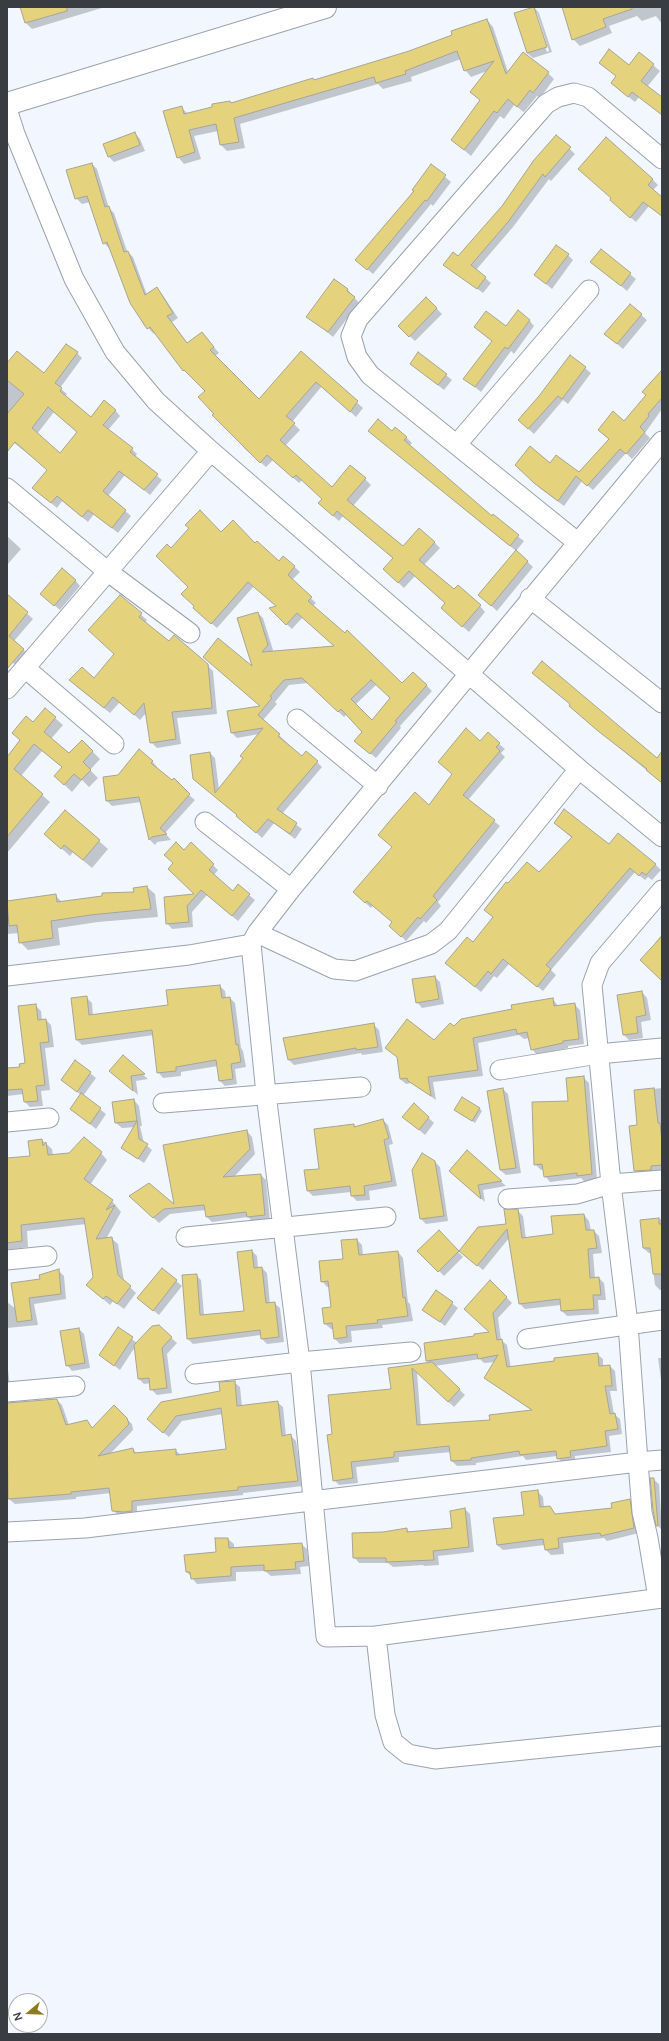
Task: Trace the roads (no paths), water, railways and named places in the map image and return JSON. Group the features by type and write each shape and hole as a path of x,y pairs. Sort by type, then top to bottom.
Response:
{"street":[{"path":"7,104 325,7"},
{"path":"577,542 370,375 357,357 351,336 358,319 546,104 558,96 574,93 588,97 662,159"},
{"path":"7,109 14,134 74,279 115,352 156,401 211,451 579,769 662,838"},
{"path":"457,444 589,290"},
{"path":"662,441 530,598 378,786 291,889 254,938 266,1094 300,1362 326,1637 376,1636 660,1598 642,1512 628,1324 611,1184 592,985 600,963 662,890"},
{"path":"7,689 211,451"},
{"path":"7,488 107,571 190,633"},
{"path":"530,598 662,703"},
{"path":"25,668 114,744"},
{"path":"297,718 378,786"},
{"path":"7,976 189,955 254,938 334,969 355,971 432,944 448,931 579,769"},
{"path":"205,822 291,889"},
{"path":"500,1070 598,1054 662,1048"},
{"path":"163,1103 361,1087"},
{"path":"7,1122 49,1118"},
{"path":"508,1199 577,1194 611,1184 662,1180"},
{"path":"186,1237 282,1229 386,1217"},
{"path":"7,1260 47,1256"},
{"path":"527,1339 662,1320"},
{"path":"195,1374 300,1362 411,1352"},
{"path":"7,1392 75,1386"},
{"path":"7,1532 85,1528 662,1460"},
{"path":"376,1636 385,1715 393,1742 408,1754 435,1759 662,1736"}]}
